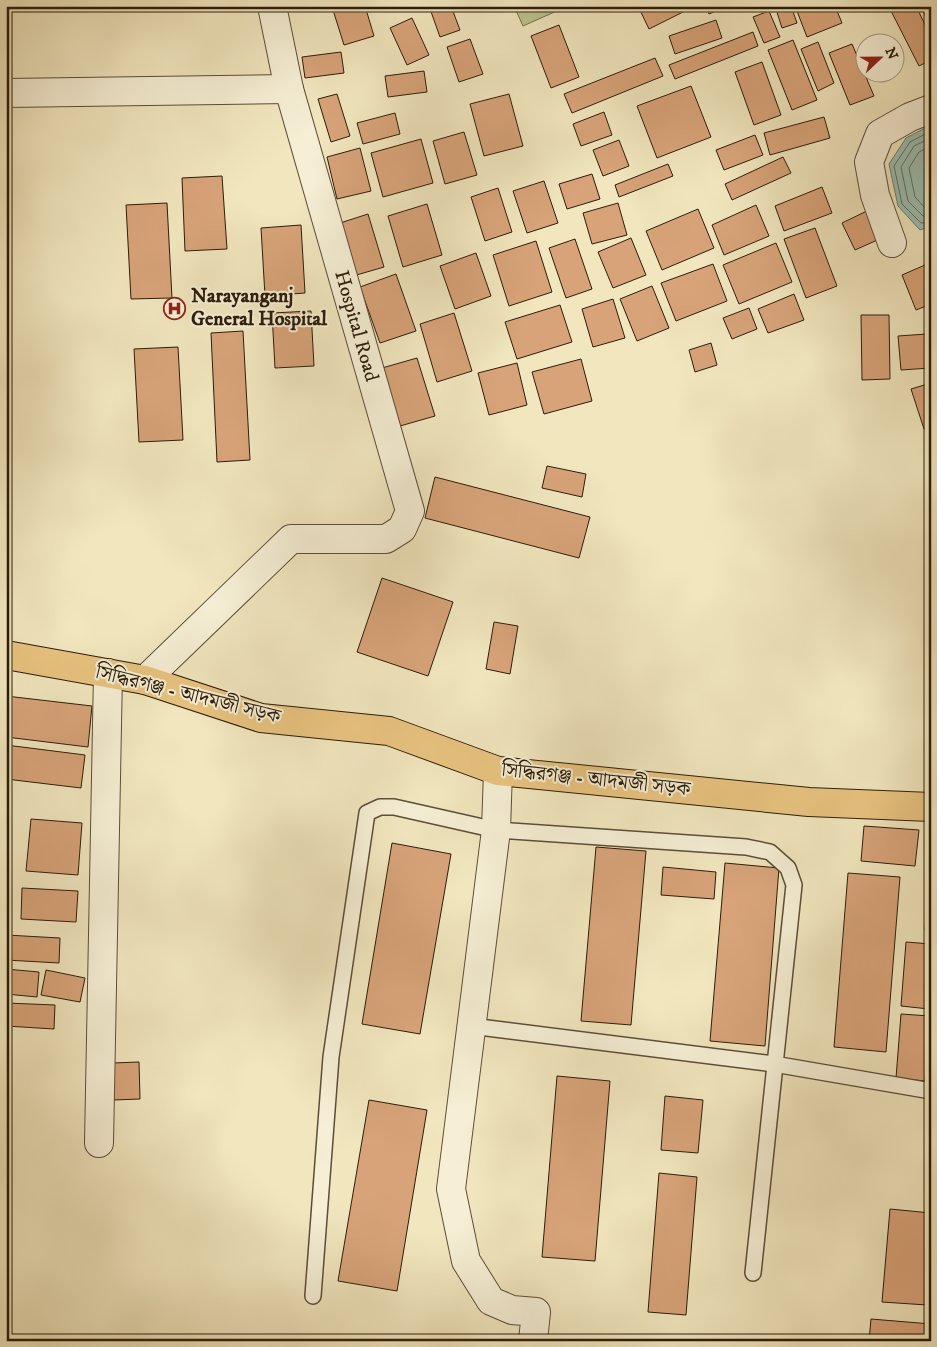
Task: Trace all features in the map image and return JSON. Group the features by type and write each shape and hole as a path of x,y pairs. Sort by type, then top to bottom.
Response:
{"main road":[{"name":"সিদ্ধিরগঞ্জ - আদমজী সড়ক","path":"6,655 145,680 262,718 389,732 498,771 809,802 931,807"}],"street":[{"name":"Hospital Road","path":"145,680 291,539 386,539 402,529 410,510 289,89 272,6"},
{"path":"6,93 289,89"},
{"path":"892,243 875,195 869,162 880,134 910,117 931,109"},
{"path":"99,1143 108,673"},
{"path":"498,771 496,830 451,1189 466,1262 491,1301 512,1310 536,1312 533,1341"}],"lane":[{"path":"313,1296 331,1057 367,813 380,807 394,807 496,830 746,847 770,852 788,868 794,885 753,1273"},
{"path":"471,1026 774,1064 931,1091"}],"green space":[{"path":"514,6 568,6 523,26"}],"water":[{"path":"931,125 931,226 920,230 898,206 889,164 906,138"}],"building":[{"path":"345,6 365,6 374,36 344,45 333,10"},
{"path":"429,6 451,6 460,30 440,37"},
{"path":"638,6 685,6 687,10 649,29"},
{"path":"706,6 726,6 726,7 709,14"},
{"path":"775,6 791,6 797,23 782,28"},
{"path":"795,6 835,6 842,23 807,37"},
{"path":"916,6 931,37 931,60 919,66 904,36 904,32 902,32 889,7"},
{"path":"921,6 931,6 931,30"},
{"path":"769,11 780,37 764,43 753,17"},
{"path":"412,18 429,55 407,65 390,28"},
{"path":"716,20 722,38 675,54 669,36"},
{"path":"559,25 579,77 551,88 531,36"},
{"path":"753,32 758,46 675,79 669,65"},
{"path":"470,39 483,74 459,82 447,47"},
{"path":"793,40 817,100 792,110 768,50"},
{"path":"818,42 834,83 818,91 801,49"},
{"path":"852,44 854,49 854,82 868,82 874,96 850,105 829,53"},
{"path":"341,52 344,73 305,78 302,57"},
{"path":"655,58 663,76 572,113 564,94"},
{"path":"762,62 781,115 754,125 735,72"},
{"path":"424,71 427,92 388,97 385,76"},
{"path":"691,86 711,137 657,158 637,106"},
{"path":"337,94 350,136 331,142 318,99"},
{"path":"509,94 523,146 484,156 470,104"},
{"path":"604,112 612,135 581,146 573,124"},
{"path":"395,113 400,134 363,144 357,123"},
{"path":"824,117 830,138 770,155 764,133"},
{"path":"464,132 477,175 445,184 433,141"},
{"path":"755,135 763,155 724,170 716,150"},
{"path":"421,139 433,183 383,197 371,153"},
{"path":"619,140 629,166 603,176 593,150"},
{"path":"360,148 371,191 337,199 327,157"},
{"path":"783,157 791,173 732,200 725,184"},
{"path":"668,164 673,176 619,197 615,185"},
{"path":"592,174 600,199 567,209 559,184"},
{"path":"222,176 227,249 185,251 182,178"},
{"path":"544,181 558,223 527,233 513,191"},
{"path":"822,187 832,213 784,231 775,206"},
{"path":"498,188 512,232 485,241 471,197"},
{"path":"167,203 172,298 131,299 126,205"},
{"path":"618,203 627,235 592,244 583,213"},
{"path":"427,204 442,255 403,267 388,216"},
{"path":"756,205 769,236 724,255 712,225"},
{"path":"698,209 714,248 662,270 646,231"},
{"path":"871,209 884,237 855,250 842,223"},
{"path":"368,214 384,267 353,276 337,224"},
{"path":"301,225 305,293 265,296 261,228"},
{"path":"815,228 837,286 806,298 784,239"},
{"path":"631,238 646,275 613,288 598,252"},
{"path":"575,239 592,289 566,298 549,248"},
{"path":"536,241 552,292 509,306 493,255"},
{"path":"776,243 792,282 739,304 723,265"},
{"path":"476,253 491,296 455,309 440,266"},
{"path":"713,264 727,301 676,321 661,283"},
{"path":"925,265 931,280 931,304 916,310 902,275"},
{"path":"396,274 416,331 380,343 360,287"},
{"path":"652,286 669,328 637,341 620,299"},
{"path":"794,294 804,320 768,333 758,309"},
{"path":"613,299 625,338 593,347 582,309"},
{"path":"560,305 572,342 517,359 505,322"},
{"path":"749,308 757,329 732,339 723,318"},
{"path":"311,311 314,366 275,368 272,313"},
{"path":"454,313 472,371 437,382 420,324"},
{"path":"861,315 889,315 890,379 862,380"},
{"path":"243,331 250,460 217,462 211,333"},
{"path":"927,334 930,368 901,370 898,336"},
{"path":"711,343 717,365 695,372 689,350"},
{"path":"178,347 183,440 139,442 134,349"},
{"path":"417,358 435,416 400,426 382,368"},
{"path":"581,359 592,401 544,414 532,372"},
{"path":"517,363 527,405 489,415 478,373"},
{"path":"931,383 931,427 924,429 911,389"},
{"path":"547,466 586,474 582,497 542,488"},
{"path":"435,477 590,517 579,558 425,518"},
{"path":"382,578 453,602 428,676 357,652"},
{"path":"494,622 518,626 510,674 486,669"},
{"path":"6,696 92,706 88,747 6,737"},
{"path":"6,745 85,755 81,788 6,779"},
{"path":"6,813 11,814 6,844"},
{"path":"31,819 82,823 78,875 26,871"},
{"path":"864,826 919,830 915,866 861,861"},
{"path":"392,843 451,854 420,1034 362,1024"},
{"path":"596,847 646,851 631,1025 581,1021"},
{"path":"725,863 779,868 765,1046 710,1041"},
{"path":"663,867 716,872 714,899 661,895"},
{"path":"848,873 900,877 886,1052 834,1047"},
{"path":"22,888 78,891 76,922 21,919"},
{"path":"928,893 931,893 931,931 925,930"},
{"path":"6,935 60,938 59,963 6,960"},
{"path":"906,942 931,944 929,1009 901,1006"},
{"path":"6,969 39,972 37,997 6,994"},
{"path":"46,970 85,978 80,1002 41,995"},
{"path":"6,1003 55,1005 54,1029 6,1026"},
{"path":"901,1014 930,1016 925,1081 896,1078"},
{"path":"139,1062 140,1099 113,1100 112,1063"},
{"path":"557,1076 610,1081 595,1261 542,1257"},
{"path":"665,1096 703,1100 698,1153 661,1150"},
{"path":"369,1100 427,1110 397,1291 338,1281"},
{"path":"659,1173 697,1177 686,1315 648,1312"},
{"path":"890,1209 931,1213 931,1255 927,1305 882,1302"},
{"path":"871,1319 931,1324 931,1341 869,1341"},
{"path":"769,1337 808,1341 768,1341"}],"place":[{"name":"Narayanganj General Hospital","path":"175,308"}]}
